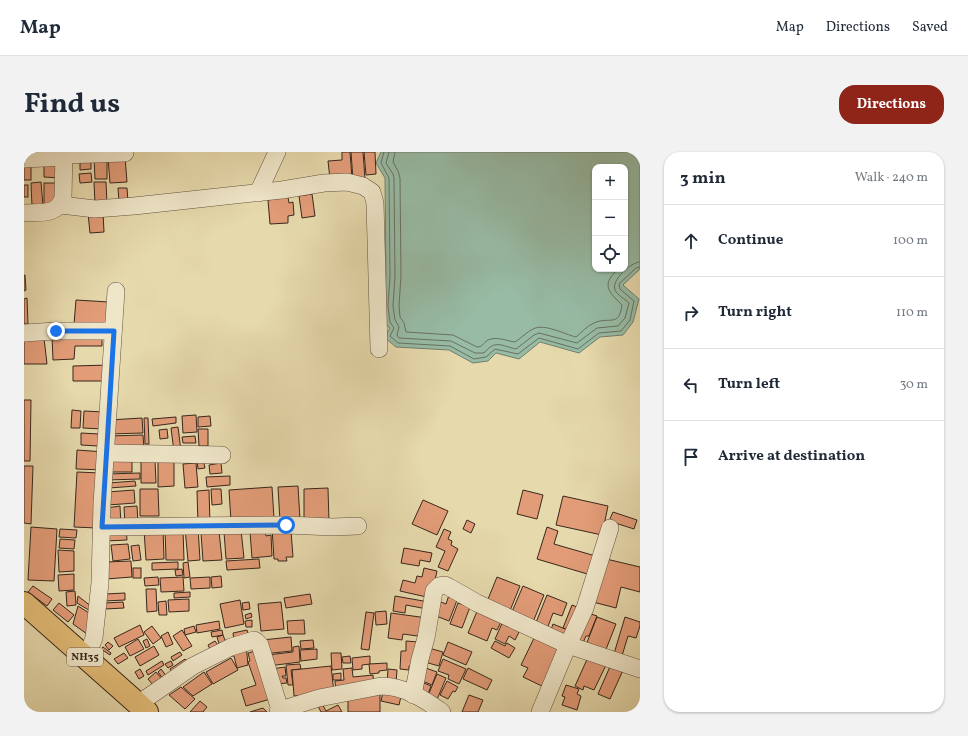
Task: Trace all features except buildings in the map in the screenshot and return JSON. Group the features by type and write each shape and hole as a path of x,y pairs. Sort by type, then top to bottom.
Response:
{"highway":[{"name":"NH35","path":"24,603 142,708"}],"street":[{"path":"258,193 277,152"},
{"path":"24,159 64,155 125,153"},
{"path":"24,213 47,212 56,210 61,205 63,198 64,155"},
{"path":"61,205 95,209 258,193 324,183 347,182 363,186 372,192 375,203 380,349"},
{"path":"86,658 94,638 100,583 116,291"},
{"path":"24,333 56,331 114,331"},
{"path":"106,453 222,455"},
{"path":"102,527 247,525 333,527 358,526"},
{"path":"540,712 585,608 610,528"},
{"path":"413,695 426,638 434,591 439,586 445,585 477,603 568,645 640,669"},
{"path":"142,708 194,666 231,647 254,640 260,645 279,711 319,698 381,686 391,686 404,690 442,712"}],"water":[{"path":"381,152 640,152 640,269 623,285 639,299 633,322 623,335 600,337 579,353 540,342 519,359 496,353 488,361 473,363 449,350 396,347 384,337 390,328 386,325 385,178 376,163"}],"route":[{"path":"56,331 114,331 102,504 102,527 286,525"}]}
